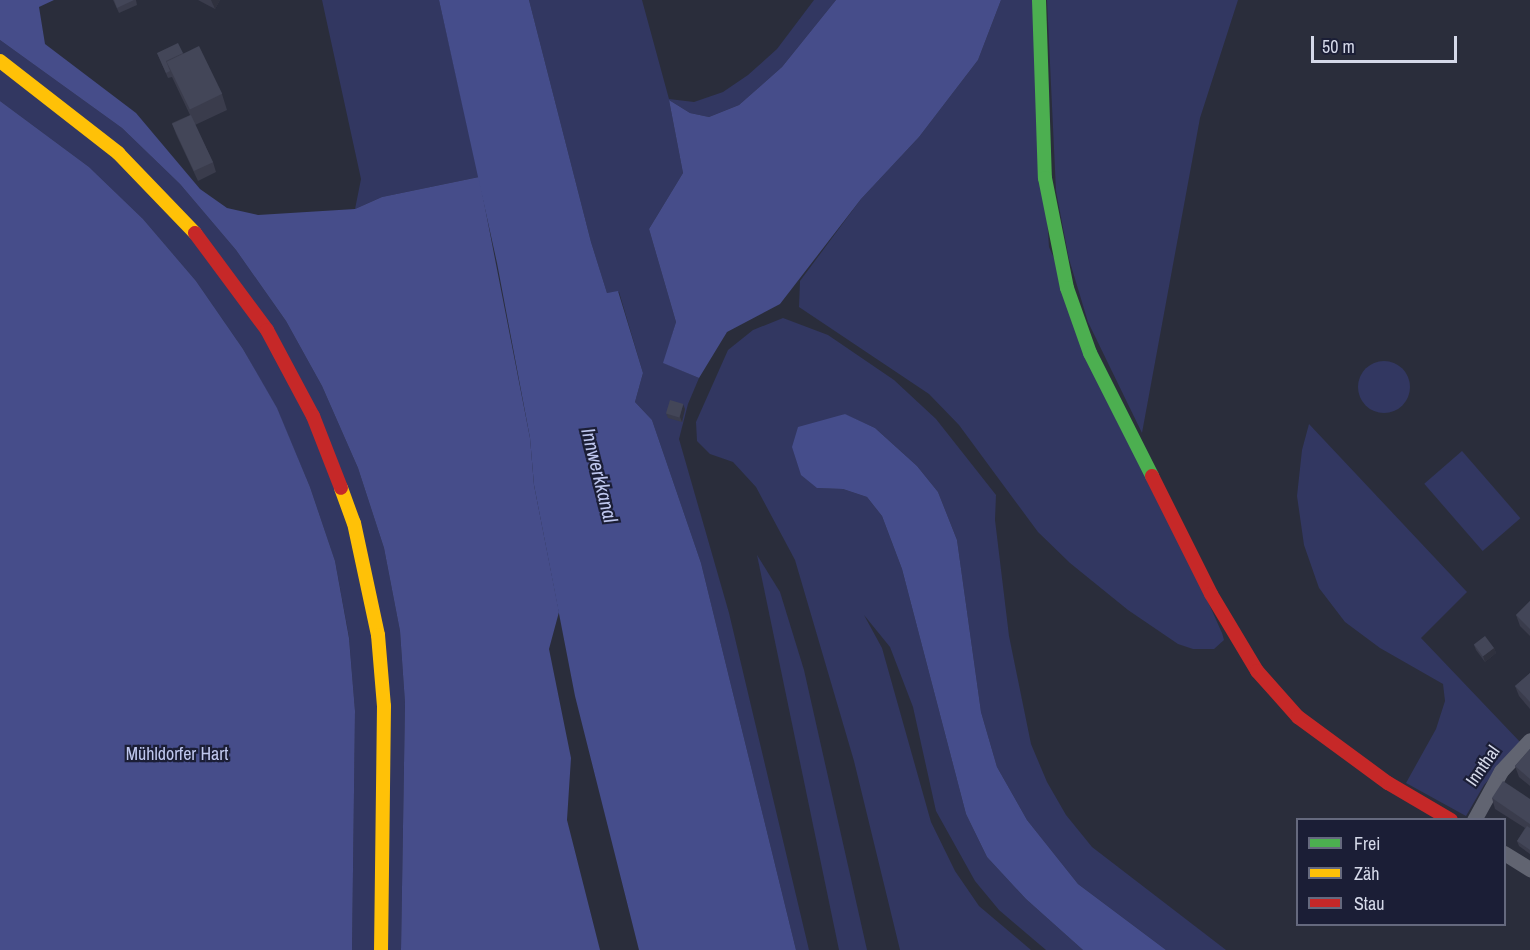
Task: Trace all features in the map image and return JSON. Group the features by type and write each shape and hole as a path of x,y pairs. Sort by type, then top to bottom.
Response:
{"main road":[{"path":"1040,0 1045,178 1067,288 1090,353 1211,594 1257,671 1298,717 1337,748 1449,818"},
{"path":"0,61 118,153 189,226 267,330 313,416 354,523 378,635 384,706 381,950"}],"street":[{"name":"Innthal","path":"1475,818 1500,771 1530,740"},
{"path":"1506,854 1530,869"}],"shaded area":[{"path":"322,0 439,0 479,177 382,197 355,209 361,179"},
{"path":"529,0 642,0 669,99 694,102 723,92 748,75 777,49 814,0 836,0 782,67 739,105 709,117 690,113 669,100 683,173 649,229 676,322 664,363 699,378 688,404 679,439 729,613 809,950 796,950 701,563 652,420 635,402 643,373 619,292 607,293 591,242"},
{"path":"1001,0 1033,0 1049,247 1222,633 1224,640 1214,649 1193,649 1178,644 1128,610 1070,563 1038,532 959,425 929,394 799,307 800,281 861,199 919,137 978,60"},
{"path":"1047,0 1238,0 1200,118 1142,433 1088,322 1069,259 1056,191"},
{"path":"0,40 122,128 180,184 236,250 286,321 322,386 358,468 384,548 400,631 405,703 401,950 352,950 355,711 349,637 335,561 310,487 277,409 243,349 196,281 143,219 89,167 0,101"},
{"path":"783,318 828,335 894,380 936,419 996,495 995,520 1009,636 1031,744 1047,782 1066,815 1092,847 1226,950 1166,950 1078,884 1027,820 997,767 981,712 957,540 938,492 917,466 875,428 844,414 817,488 843,489 867,497 882,516 902,569 966,814 987,857 1026,899 1083,950 1046,950 999,910 975,881 936,811 913,707 890,647 864,615 882,648 931,822 955,871 979,906 1031,950 900,950 854,761 795,560 756,487 733,462 710,454 697,441 696,422 728,350 753,330"},
{"path":"1379,361 1389,361 1398,365 1406,373 1410,387 1406,401 1398,409 1389,413 1379,413 1370,409 1362,401 1358,392 1358,382 1362,373 1370,365"},
{"path":"1309,424 1467,592 1421,638 1521,743 1484,785 1466,816 1406,783 1436,729 1445,701 1443,684 1380,648 1345,622 1319,588 1304,545 1297,496 1302,450"},
{"path":"1462,451 1520,518 1483,551 1424,484"},
{"path":"757,555 780,592 804,670 867,950 839,950"}],"green space":[{"path":"0,0 54,0 39,7 45,44 136,113 200,189 227,208 258,215 355,209 382,197 479,177 530,438 534,485 559,612 549,649 571,758 567,820 600,950 401,950 405,703 400,631 384,548 358,468 322,386 286,321 236,250 180,184 122,128 0,40"},
{"path":"836,0 1001,0 978,60 919,137 861,199 780,304 727,332 699,378 663,363 676,322 649,229 683,173 669,100 690,113 709,117 739,105 782,67"},
{"name":"Mühldorfer Hart","path":"0,101 89,167 143,219 196,281 243,349 277,408 310,487 335,561 349,638 355,711 352,950 0,950"}],"water":[{"name":"Innwerkkanal","path":"439,0 529,0 591,242 607,293 618,291 643,373 635,402 652,420 701,563 796,950 639,950 575,696 534,485 530,438 497,263"},
{"path":"845,414 875,428 917,466 938,492 957,540 981,712 997,767 1027,820 1078,884 1166,950 1083,950 1026,899 987,857 966,814 902,569 882,516 867,497 843,489 817,488 801,475 792,447 798,427"}],"building":[{"path":"114,0 134,0 117,8"},
{"path":"178,43 183,53 166,61 170,71 166,73 157,53"},
{"path":"199,46 222,94 190,109 167,62"},
{"path":"191,115 213,162 194,171 172,124"},
{"path":"670,400 683,404 679,417 666,413"},
{"path":"1530,601 1530,629 1516,615"},
{"path":"1485,636 1494,648 1483,656 1474,644"},
{"path":"1530,673 1530,702 1515,686"},
{"path":"1530,749 1530,779 1515,766"},
{"path":"1503,781 1530,799 1530,824 1492,798"},
{"path":"1527,826 1530,828 1530,850 1517,841"}],"traffic: fast":[{"path":"1039,0 1045,178 1067,288 1090,353 1152,476"}],"traffic: slow":[{"path":"0,61 118,153 195,233"},
{"path":"341,488 354,523 378,635 384,706 381,950"}],"traffic: jam":[{"path":"195,233 267,330 313,416 341,488"},
{"path":"1152,476 1211,594 1257,671 1298,717 1388,783 1448,818"}]}
